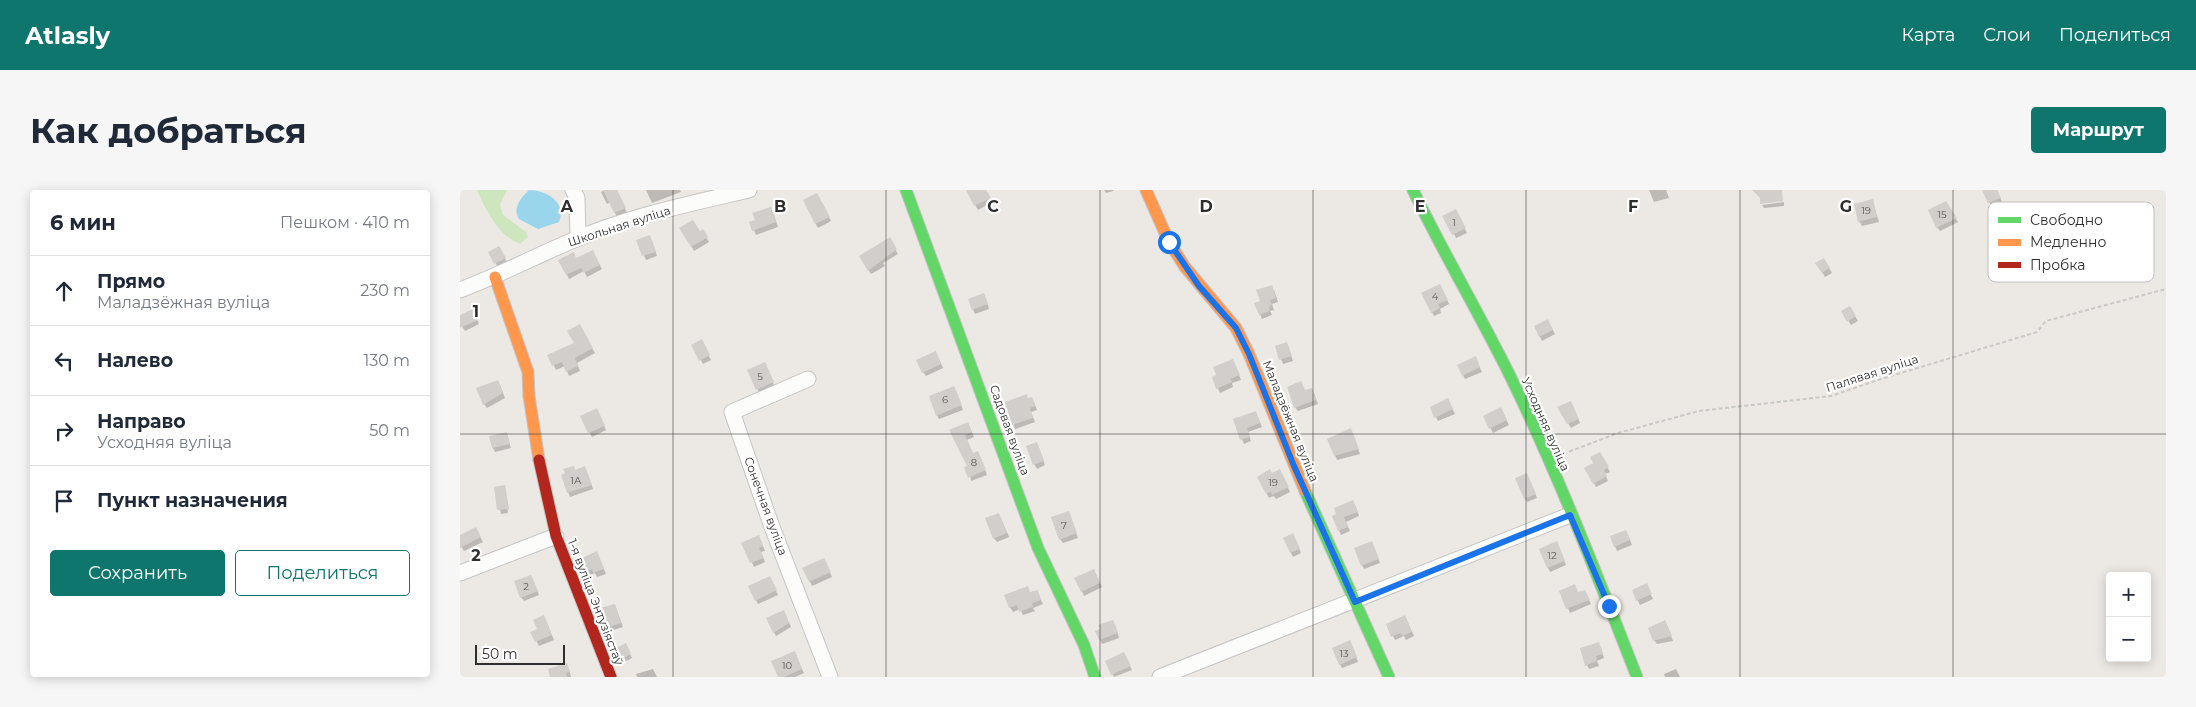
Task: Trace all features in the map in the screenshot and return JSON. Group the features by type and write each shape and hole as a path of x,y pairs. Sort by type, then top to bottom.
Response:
{"street":[{"path":"574,190 578,238"},
{"name":"Школьная вуліца","path":"460,290 495,277 578,238 658,212 749,190"},
{"name":"Садовая вуліца","path":"906,190 1038,548 1084,645 1095,677"},
{"name":"Маладзёжная вуліца","path":"1146,190 1169,242 1180,260 1199,286 1236,328 1249,354 1294,466 1389,677"},
{"name":"Усходняя вуліца","path":"1414,190 1438,244 1476,309 1509,374 1548,462 1637,677"},
{"path":"460,573 556,536 538,457 529,396 528,372 495,277"},
{"name":"Сонечная вуліца","path":"808,379 732,412 772,527 830,677"},
{"path":"1160,677 1355,602 1570,515"},
{"name":"1-я вуліца Энтузіястаў","path":"556,536 610,677"}],"path":[{"name":"Палявая вуліца","path":"1548,462 1580,447 1618,433 1699,411 1831,396 1881,378 2037,332 2046,321 2166,289"}],"green space":[{"path":"477,190 507,190 500,204 503,215 526,232 528,237 520,244 505,235 484,206"}],"water":[{"path":"529,190 542,192 558,203 561,215 559,222 538,229 519,219 516,211 517,207 520,200"}],"building":[{"path":"603,190 617,190 626,208 614,213"},
{"path":"966,190 986,190 991,198 974,206"},
{"path":"1752,190 1782,190 1783,201 1760,204 1760,198"},
{"path":"1982,190 1997,190 2001,198 1988,203"},
{"path":"817,193 830,217 815,224 803,200"},
{"path":"1873,199 1877,217 1858,222 1854,204"},
{"path":"1946,201 1957,218 1936,228 1928,210"},
{"path":"771,207 776,222 752,231 749,222 755,220 752,213"},
{"path":"1456,209 1466,228 1452,235 1442,216"},
{"path":"693,220 700,231 703,229 708,237 691,247 679,228"},
{"path":"650,235 656,252 642,256 636,240"},
{"path":"890,237 897,249 868,271 859,256"},
{"path":"499,246 506,258 494,264 488,252"},
{"path":"593,250 600,265 584,273 581,268 566,275 558,260 574,252 576,258"},
{"path":"1824,258 1830,268 1822,273 1815,263"},
{"path":"1440,284 1448,300 1438,304 1440,308 1431,313 1421,293"},
{"path":"1272,285 1276,298 1270,300 1272,305 1269,307 1270,311 1259,315 1254,303 1260,301 1256,290"},
{"path":"984,293 988,304 972,310 968,299"},
{"path":"1850,306 1856,316 1847,322 1841,311"},
{"path":"473,309 478,320 460,328 460,315"},
{"path":"1548,319 1553,330 1539,337 1534,326"},
{"path":"580,324 593,348 575,358 578,366 566,372 562,362 552,366 547,355 574,343 567,331"},
{"path":"702,339 710,355 699,361 691,345"},
{"path":"1287,342 1292,356 1279,360 1275,346"},
{"path":"936,351 941,364 922,373 916,360"},
{"path":"1476,356 1480,367 1462,376 1457,365"},
{"path":"1233,359 1240,375 1230,379 1232,382 1216,389 1212,377 1216,375 1213,367"},
{"path":"765,362 774,382 756,390 747,370"},
{"path":"498,380 503,393 483,405 476,388"},
{"path":"1301,381 1305,390 1312,388 1316,400 1294,408 1287,387"},
{"path":"954,386 962,405 936,416 929,396"},
{"path":"1027,394 1028,398 1032,397 1035,406 1030,408 1033,418 1012,425 1005,402"},
{"path":"1448,398 1453,409 1434,418 1430,407"},
{"path":"1571,401 1579,419 1567,424 1557,407"},
{"path":"1501,407 1507,420 1489,429 1483,416"},
{"path":"597,408 605,426 588,433 580,416"},
{"path":"1256,411 1260,423 1247,428 1250,437 1240,440 1233,419"},
{"path":"968,422 972,432 965,435 973,453 978,451 986,470 968,478 964,467 967,466 949,430"},
{"path":"1351,428 1359,449 1334,456 1327,439"},
{"path":"507,432 510,444 492,448 489,436"},
{"path":"1037,442 1044,461 1033,465 1026,446"},
{"path":"1600,452 1609,467 1604,470 1607,476 1593,484 1584,468 1593,463 1590,457"},
{"path":"574,466 575,470 585,466 592,485 567,493 561,475 565,473 563,469"},
{"path":"1270,469 1272,473 1280,469 1289,487 1272,495 1271,492 1266,494 1257,477"},
{"path":"1527,473 1536,494 1524,499 1515,478"},
{"path":"505,485 509,509 497,510 494,487"},
{"path":"1353,500 1358,512 1344,517 1348,527 1338,531 1332,516 1336,514 1334,508"},
{"path":"1069,511 1077,533 1059,540 1051,517"},
{"path":"999,513 1007,533 993,539 985,518"},
{"path":"476,527 481,537 460,548 460,535"},
{"path":"1626,530 1630,540 1614,547 1610,536"},
{"path":"1293,533 1300,549 1290,553 1283,538"},
{"path":"759,535 763,546 759,548 764,558 750,563 741,543"},
{"path":"1372,541 1379,559 1361,566 1354,548"},
{"path":"1557,541 1565,561 1547,568 1539,549"},
{"path":"597,551 604,569 593,573 592,569 585,572 580,559"},
{"path":"824,558 831,572 809,582 802,568"},
{"path":"1094,569 1100,583 1081,592 1074,578"},
{"path":"531,575 538,591 520,598 514,581"},
{"path":"770,576 777,590 755,601 748,586"},
{"path":"1647,583 1652,594 1636,601 1632,590"},
{"path":"1575,584 1578,592 1585,590 1590,600 1566,609 1559,591"},
{"path":"1028,586 1030,592 1038,590 1041,600 1032,603 1033,607 1019,612 1017,605 1009,608 1004,595"},
{"path":"615,604 621,623 606,628 600,608"},
{"path":"784,610 789,623 773,633 766,618"},
{"path":"544,615 552,635 535,642 530,632 537,629 533,620"},
{"path":"1405,615 1412,632 1402,636 1401,633 1391,637 1386,624"},
{"path":"1113,620 1118,633 1099,640 1095,631 1100,629 1098,625"},
{"path":"1665,620 1672,636 1653,641 1648,628"},
{"path":"1350,640 1357,657 1339,665 1332,648"},
{"path":"1599,642 1603,654 1596,656 1597,661 1585,666 1580,648"},
{"path":"626,643 631,654 620,660 614,649"},
{"path":"795,651 802,669 784,677 778,677 771,661"},
{"path":"1124,652 1131,666 1111,675 1105,661"},
{"path":"567,663 570,672 566,673 567,677 550,677 548,669"}],"traffic: fast":[{"path":"906,190 1038,548 1084,645 1095,677"},
{"path":"1413,190 1504,363 1533,423 1579,531 1637,677"},
{"path":"1305,491 1389,677"}],"traffic: slow":[{"path":"1146,190 1169,242 1185,267 1236,328 1249,354 1305,491"},
{"path":"495,277 528,372 529,396 539,460"}],"traffic: jam":[{"path":"539,460 556,536 611,677"}],"route":[{"path":"1169,242 1184,267 1199,286 1228,316 1236,328 1249,354 1294,466 1355,602 1570,515 1609,606"}]}
